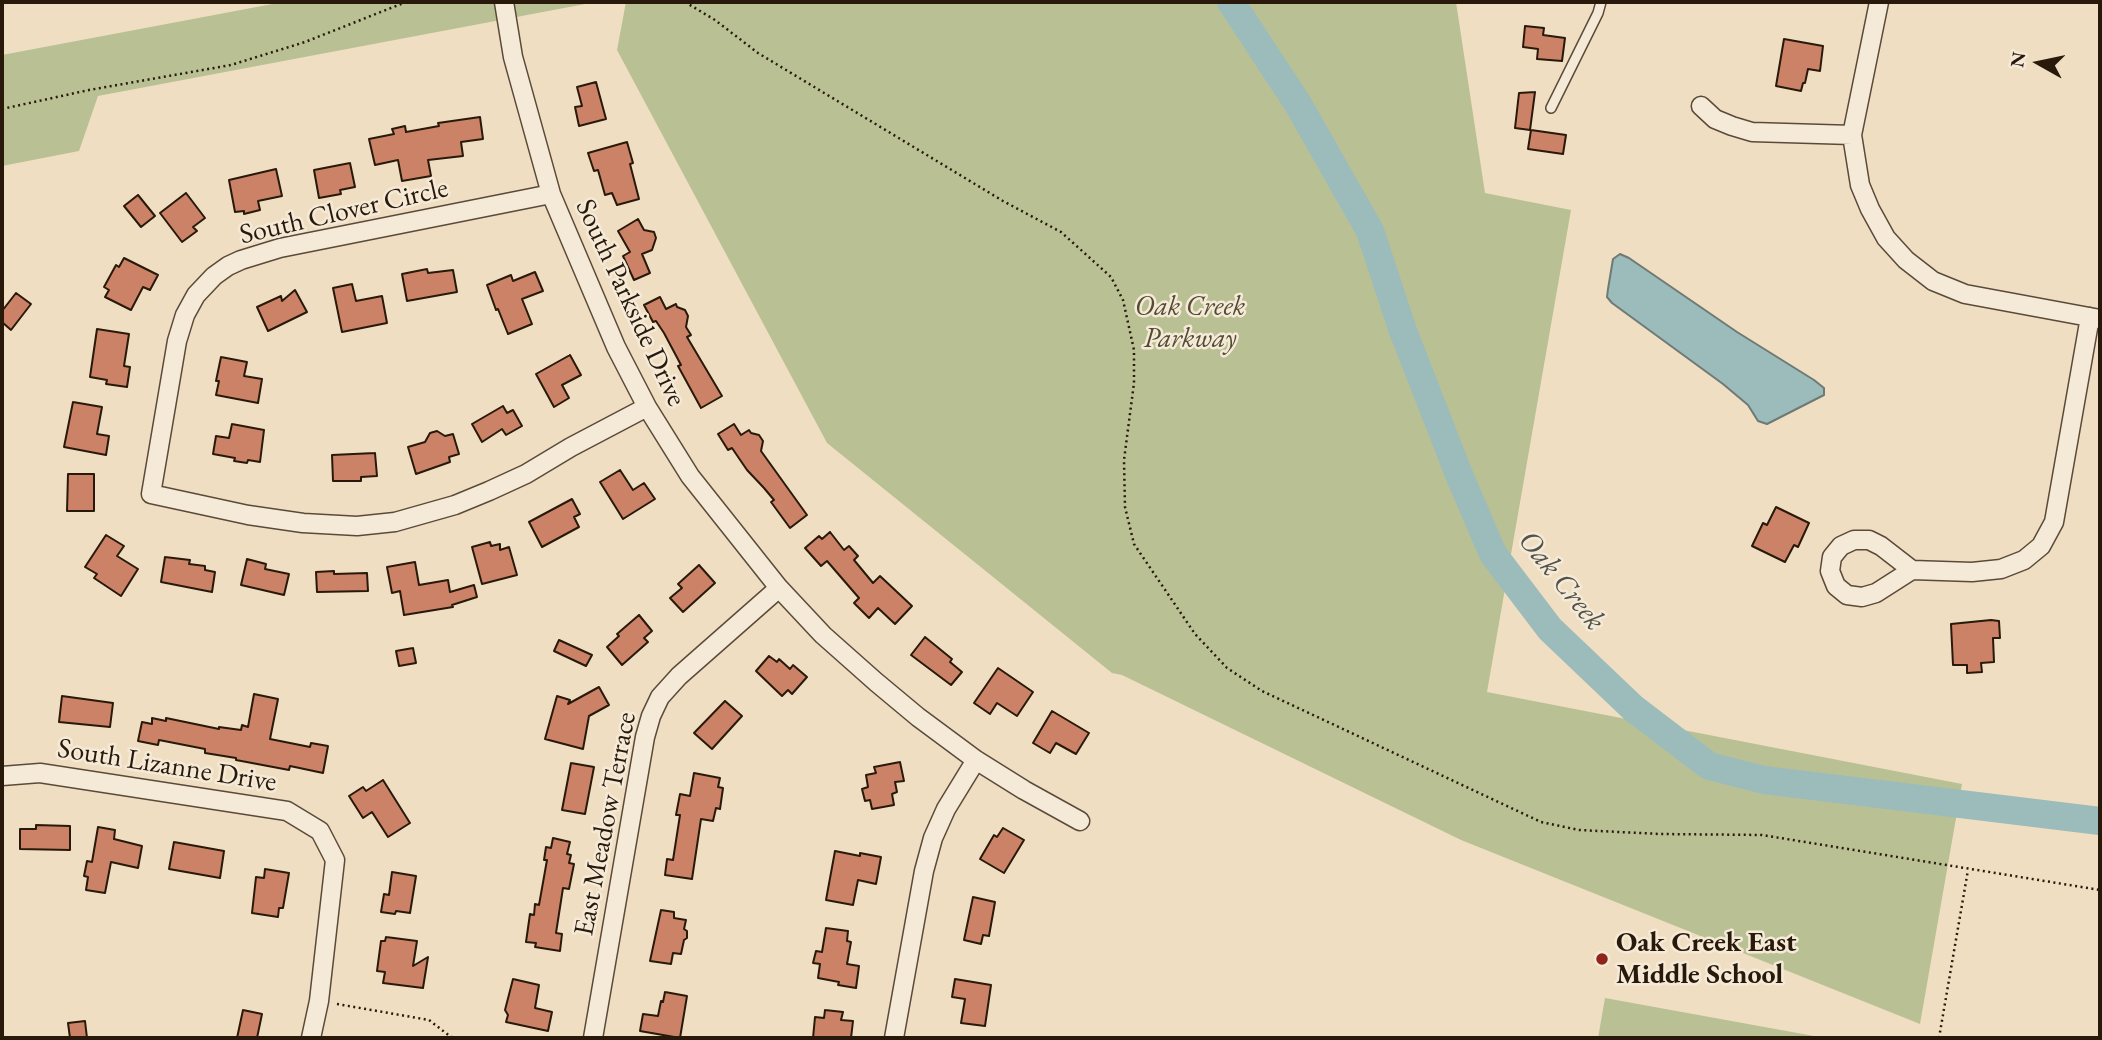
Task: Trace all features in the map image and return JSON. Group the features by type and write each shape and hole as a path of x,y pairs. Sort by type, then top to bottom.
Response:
{"street":[{"name":"South Parkside Drive","path":"503,2 513,58 551,194 616,347 647,407 690,476 779,588 823,635 876,682 976,760 1080,821"},
{"path":"1880,2 1852,135 1860,184 1870,209 1893,245 1906,260 1933,281 1965,294 2095,318 2054,522 2041,546 2024,560 2001,569 1972,572 1912,570"},
{"path":"1701,106 1715,119 1752,132 1852,135"},
{"name":"South Clover Circle","path":"551,194 280,248 241,260 214,276 196,295 185,315 177,341 151,494 303,523 357,526 395,522 455,505 489,491 526,474 647,407"},
{"name":"East Meadow Terrace","path":"593,1038 645,737 651,716 660,697 679,676 779,588"},
{"path":"894,1038 923,871 933,838 946,809 976,760"},
{"name":"South Lizanne Drive","path":"2,776 40,773 287,811 320,831 335,860 319,1001"},
{"path":"311,1038 319,1001"}],"lane":[{"path":"1551,108 1601,2"}],"path":[{"path":"2,109 89,90 231,65 305,42 406,2"},
{"path":"685,2 715,20 758,53 1003,201 1061,232 1111,277 1123,300 1135,350 1134,383 1124,460 1125,507 1134,544 1195,634 1227,668 1262,691 1541,822 1579,830 1762,835 2100,890"},
{"path":"1939,1038 1968,870"},
{"path":"319,1001 429,1020 451,1037 459,1038"}],"green space":[{"path":"283,2 596,2 98,96 79,151 2,166 2,55"},
{"name":"Oak Creek Parkway","path":"626,2 1456,2 1485,193 1571,210 1487,692 1962,784 1920,1024 1461,840 1122,675 1112,673 827,443 617,50"},
{"path":"1605,998 1825,1038 1598,1038"}],"water":[{"path":"1620,254 1814,380 1824,388 1824,395 1767,424 1758,421 1748,405 1723,384 1607,297 1613,259"}],"building":[{"path":"1525,26 1544,28 1543,35 1565,38 1562,61 1537,59 1538,49 1523,47"},
{"path":"1784,39 1823,46 1820,71 1808,69 1801,91 1776,86"},
{"path":"596,82 606,119 579,126 575,107 582,106 577,87"},
{"path":"1535,92 1530,130 1515,128 1519,93"},
{"path":"480,117 483,139 461,142 463,156 428,160 431,176 402,181 398,160 375,165 369,139 394,134 392,129 405,126 406,132 439,126 438,123"},
{"path":"1531,130 1566,135 1563,154 1528,149"},
{"path":"627,142 639,199 617,205 612,193 605,195 598,170 594,171 588,153"},
{"path":"350,163 355,187 340,190 341,194 319,198 314,170"},
{"path":"276,169 282,196 258,201 260,210 244,214 244,211 235,212 229,180"},
{"path":"186,193 205,218 193,227 197,231 182,242 160,213"},
{"path":"138,195 155,216 141,227 124,206"},
{"path":"638,219 644,230 654,232 656,238 652,250 642,254 650,273 634,280 623,256 630,252 618,231"},
{"path":"124,258 158,275 150,290 143,287 131,310 105,297 109,290 104,287 116,265 119,267"},
{"path":"427,269 428,273 453,270 457,292 407,301 402,274"},
{"path":"535,272 543,291 522,299 532,324 508,334 487,285 511,275 513,281"},
{"path":"352,284 356,301 382,296 387,323 342,332 333,288"},
{"path":"295,290 307,312 268,331 257,307 281,296 282,301"},
{"path":"16,293 31,304 11,330 2,322 2,311"},
{"path":"660,297 666,309 676,304 685,310 688,316 686,327 691,335 687,337 722,396 701,408 664,333 656,321 653,322 644,305"},
{"path":"97,329 129,334 124,366 130,367 127,387 106,384 107,380 90,377"},
{"path":"570,355 581,375 562,385 569,398 554,407 536,374"},
{"path":"221,357 247,362 244,376 262,379 258,403 216,395"},
{"path":"73,402 102,407 97,434 109,436 106,455 64,447"},
{"path":"503,406 507,413 513,410 522,426 506,435 502,429 482,442 472,424"},
{"path":"232,424 264,430 260,462 234,461 235,458 213,454 216,436 229,438"},
{"path":"734,424 741,435 749,430 759,435 763,441 761,451 807,515 790,528 771,502 774,500 747,470 732,448 728,450 718,434"},
{"path":"437,431 445,436 453,434 459,454 449,457 450,462 416,474 408,447 425,442 430,433"},
{"path":"375,453 377,476 361,477 361,481 333,481 332,455"},
{"path":"620,470 633,490 644,483 655,499 623,519 600,482"},
{"path":"68,474 94,474 94,511 67,511"},
{"path":"572,499 580,514 574,517 579,527 542,547 529,522"},
{"path":"1776,507 1809,523 1798,547 1794,545 1785,562 1752,546 1763,523 1767,525"},
{"path":"830,532 844,550 849,546 858,556 854,560 873,583 880,576 912,606 895,624 878,608 869,618 854,603 859,598 827,561 821,566 805,548 819,536 822,539"},
{"path":"106,535 124,546 117,556 138,569 121,596 94,578 97,574 85,567"},
{"path":"490,542 491,546 500,544 500,550 509,547 517,575 482,584 472,547"},
{"path":"165,557 190,560 189,564 205,566 205,570 215,572 212,592 161,582"},
{"path":"247,559 266,564 265,569 289,574 284,595 241,585"},
{"path":"415,562 419,585 448,580 450,592 474,585 477,597 452,605 453,607 404,615 400,591 392,593 387,567"},
{"path":"699,565 715,583 683,612 670,598 682,588 678,584"},
{"path":"334,571 334,574 367,573 368,591 317,592 316,572"},
{"path":"639,615 652,631 644,638 648,642 622,665 607,647 619,636 617,634"},
{"path":"1999,621 2000,638 1993,638 1994,662 1981,663 1982,672 1967,673 1967,665 1953,665 1951,624"},
{"path":"925,637 952,659 950,662 962,672 951,685 911,655"},
{"path":"559,640 592,655 586,666 554,651"},
{"path":"413,648 416,663 399,666 396,651"},
{"path":"769,656 777,662 779,659 790,669 793,665 807,677 792,694 788,690 782,696 756,671"},
{"path":"998,668 1033,692 1017,716 997,703 990,714 974,703"},
{"path":"599,687 609,705 589,716 583,749 545,739 557,696 570,700 568,704"},
{"path":"254,694 278,699 270,739 310,747 311,743 328,746 323,773 236,760 205,753 205,749 159,740 158,745 138,741 142,722 152,724 152,718 241,730 242,725 248,727"},
{"path":"62,696 113,703 110,727 59,722"},
{"path":"725,701 742,716 712,749 694,733"},
{"path":"1052,711 1089,733 1076,754 1056,743 1050,753 1033,743"},
{"path":"900,762 904,781 895,782 897,792 892,794 894,805 872,809 870,800 865,801 862,789 868,787 866,775 876,773 874,767"},
{"path":"571,763 594,767 585,814 562,810"},
{"path":"694,773 720,778 718,787 723,788 720,809 716,808 713,821 701,819 692,879 665,875 667,859 673,860 680,815 676,815 680,794 690,796"},
{"path":"383,780 410,823 388,837 372,812 363,818 349,796 363,787 366,791"},
{"path":"36,825 70,826 70,850 20,849 20,829 36,829"},
{"path":"98,827 115,830 114,839 142,846 138,868 111,862 105,893 86,890 88,877 84,876 87,861 92,862"},
{"path":"1003,828 1024,840 1004,873 980,859 994,835 997,837"},
{"path":"553,838 570,842 567,854 571,855 569,863 574,864 569,889 563,888 556,933 562,934 560,951 535,947 536,943 526,942 530,914 534,915 535,904 539,905 547,860 544,860 546,847 551,848"},
{"path":"174,842 224,851 220,878 169,869"},
{"path":"835,851 881,857 876,884 858,880 853,905 826,900"},
{"path":"265,869 289,873 283,908 279,908 278,917 252,913 256,877 264,878"},
{"path":"392,872 416,876 410,913 381,912 384,894 389,895"},
{"path":"973,897 995,902 989,936 983,935 981,944 964,940"},
{"path":"661,910 674,912 674,918 686,920 684,929 687,931 687,938 684,940 681,954 673,953 671,964 650,961"},
{"path":"826,928 848,931 847,941 851,942 847,964 859,966 856,988 818,978 820,964 813,963 816,951 822,952"},
{"path":"386,937 417,941 413,966 428,957 423,988 383,983 385,972 377,971 381,941 385,941"},
{"path":"513,979 539,985 535,1008 552,1012 548,1031 506,1022 508,1015 505,1010"},
{"path":"955,979 991,985 985,1026 961,1023 965,999 952,997"},
{"path":"665,992 687,996 680,1038 640,1031 643,1014 658,1016"},
{"path":"243,1010 262,1014 257,1038 237,1038"},
{"path":"825,1010 843,1012 841,1020 853,1021 851,1038 813,1038 815,1017 824,1018"},
{"path":"85,1021 87,1038 70,1038 68,1023"}],"waterway":[{"name":"Oak Creek","path":"1231,2 1298,104 1370,231 1403,331 1493,554 1550,629 1633,708 1709,766 1764,780 2100,821"}],"place":[{"name":"Oak Creek East Middle School","path":"1602,959"}]}
